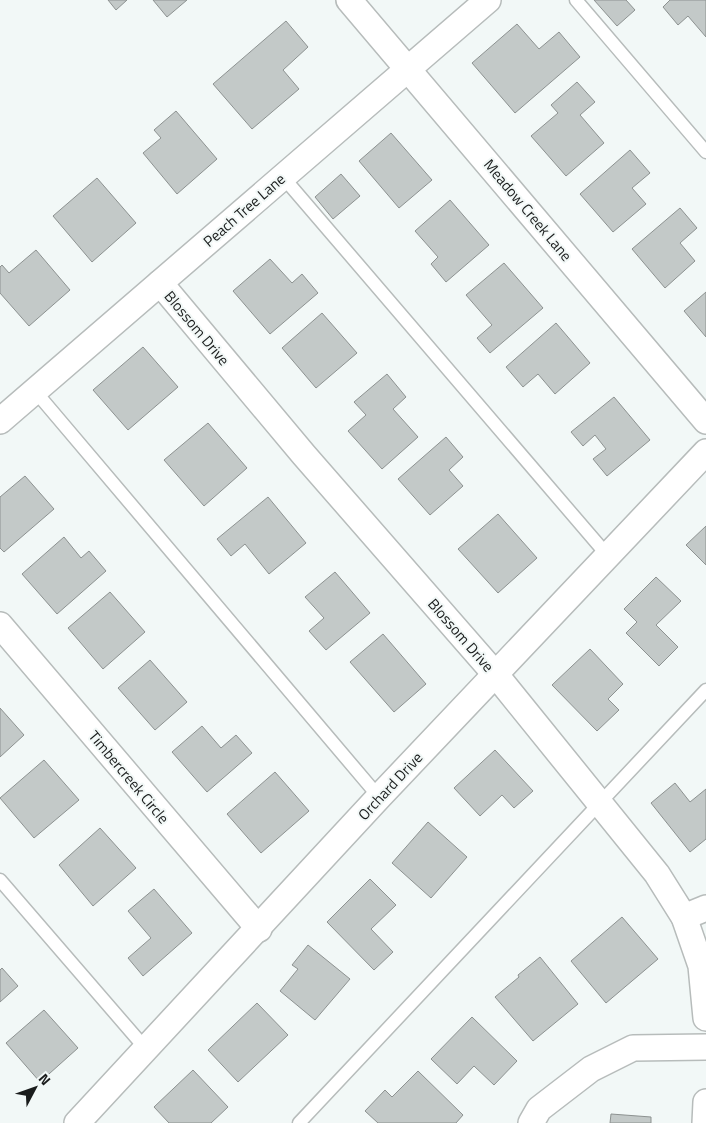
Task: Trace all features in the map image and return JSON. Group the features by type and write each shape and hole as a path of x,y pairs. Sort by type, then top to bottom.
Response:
{"street":[{"name":"Meadow Creek Lane","path":"349,0 706,421"},
{"name":"Peach Tree Lane","path":"0,421 488,0"},
{"name":"Blossom Drive","path":"160,283 304,455 496,675 657,874 695,912 706,1018"},
{"name":"Orchard Drive","path":"77,1123 259,929 379,797 706,452"},
{"name":"Timbercreek Circle","path":"0,625 259,929"},
{"path":"531,1123 539,1109 591,1069 633,1048 706,1047"},
{"path":"705,1123 706,1102"}],"lane":[{"path":"576,0 706,152"},
{"path":"283,177 608,556"},
{"path":"35,391 379,797"},
{"path":"299,1123 706,690"},
{"path":"0,880 146,1049"}],"building":[{"path":"108,0 127,0 116,10"},
{"path":"153,0 187,0 167,17"},
{"path":"594,0 626,0 635,10 617,26"},
{"path":"670,0 706,0 706,37 688,16 678,25 663,7"},
{"path":"286,21 308,47 283,70 299,89 252,129 213,84"},
{"path":"517,24 539,49 559,32 580,57 515,113 472,63"},
{"path":"577,82 595,102 580,115 604,143 566,176 531,136 558,113 551,105"},
{"path":"176,111 217,159 177,194 143,153 161,138 154,130"},
{"path":"391,133 432,180 399,208 359,161"},
{"path":"630,150 650,173 632,188 646,204 613,232 580,194"},
{"path":"341,174 360,196 333,219 315,197"},
{"path":"97,178 136,223 92,262 53,216"},
{"path":"450,200 489,245 446,282 431,264 438,257 415,231"},
{"path":"680,208 697,228 680,243 695,261 665,288 632,249"},
{"path":"36,250 70,290 29,326 0,293 0,267 2,265 9,273"},
{"path":"270,259 292,283 302,274 318,293 270,334 233,291"},
{"path":"504,263 543,308 490,353 477,338 492,325 466,295"},
{"path":"706,292 706,337 684,311"},
{"path":"322,313 357,353 316,388 282,348"},
{"path":"556,323 590,363 555,394 538,374 523,387 506,367"},
{"path":"143,347 178,387 128,430 93,390"},
{"path":"387,374 406,397 393,409 418,437 382,469 348,431 366,415 354,402"},
{"path":"614,397 650,440 607,476 593,459 606,449 595,435 583,446 571,432"},
{"path":"208,423 247,468 204,506 164,460"},
{"path":"446,437 463,457 449,470 463,486 430,515 398,479"},
{"path":"25,476 54,509 4,552 0,548 0,497"},
{"path":"268,497 306,543 269,574 245,544 231,556 217,539"},
{"path":"498,514 537,558 498,593 458,549"},
{"path":"706,526 706,565 686,545"},
{"path":"64,537 81,558 89,551 106,571 57,614 22,574"},
{"path":"335,572 370,613 326,650 309,631 324,618 305,597"},
{"path":"656,577 681,601 656,625 678,647 659,666 626,633 637,622 624,609"},
{"path":"110,592 145,632 103,669 68,628"},
{"path":"383,634 426,684 394,712 350,662"},
{"path":"590,649 623,684 608,699 619,710 597,731 552,685"},
{"path":"150,660 187,702 155,730 118,688"},
{"path":"0,708 24,735 0,757"},
{"path":"202,726 221,748 236,735 252,753 207,792 172,752"},
{"path":"495,750 533,791 514,808 502,795 480,816 454,788"},
{"path":"44,760 79,800 34,838 0,798"},
{"path":"275,772 309,811 261,853 227,814"},
{"path":"675,783 690,802 706,789 706,839 690,852 651,803"},
{"path":"428,822 467,857 431,898 392,863"},
{"path":"100,828 136,868 93,906 59,865"},
{"path":"370,879 396,905 371,929 393,952 374,970 327,922"},
{"path":"154,889 192,933 143,976 128,958 151,938 128,911"},
{"path":"622,917 658,959 606,1003 571,961"},
{"path":"308,945 350,979 315,1020 280,991 298,969 292,965"},
{"path":"540,957 578,1004 533,1041 495,997"},
{"path":"2,968 18,986 0,1002 0,970"},
{"path":"257,1003 288,1035 238,1082 208,1050"},
{"path":"44,1010 78,1048 40,1082 6,1043"},
{"path":"472,1017 517,1061 494,1085 474,1066 457,1084 431,1059"},
{"path":"193,1070 228,1107 211,1123 169,1123 154,1107"},
{"path":"418,1071 463,1115 456,1123 378,1123 365,1111 385,1090 392,1097"},
{"path":"611,1114 651,1117 651,1123 610,1123"}]}
